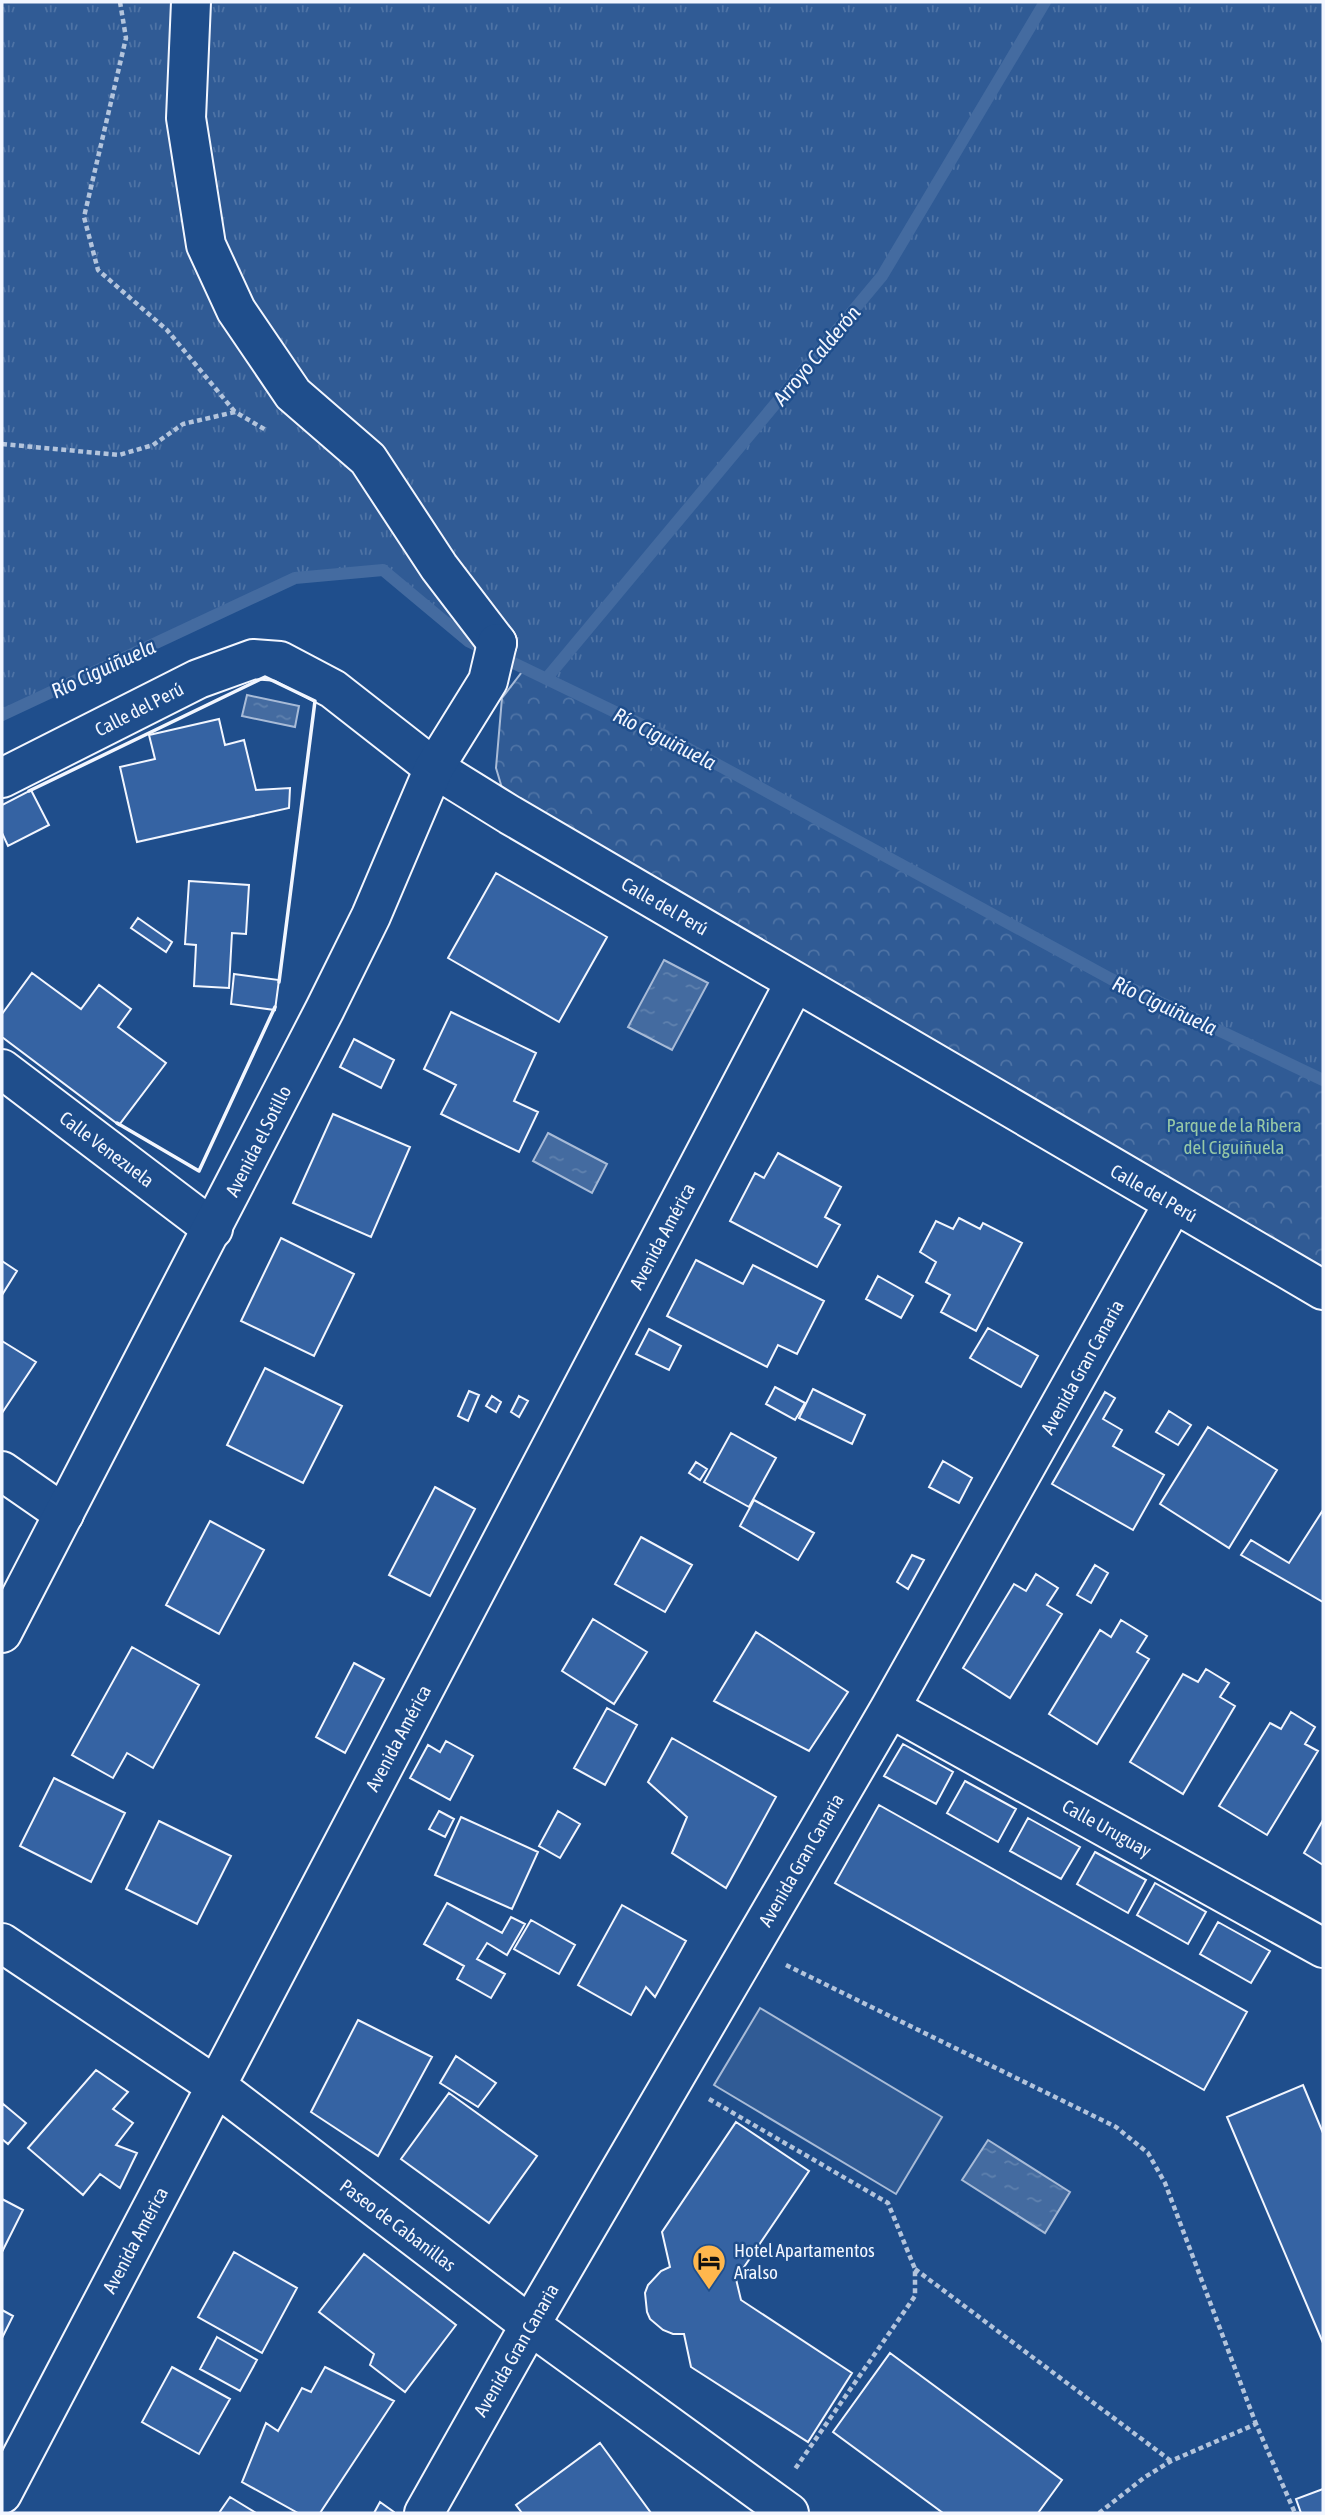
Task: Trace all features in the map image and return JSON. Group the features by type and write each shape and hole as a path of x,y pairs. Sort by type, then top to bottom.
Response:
{"street":[{"name":"Avenida el Sotillo","path":"2,1633 213,1229 365,928 434,768 488,681 498,643 439,567 368,459 293,394 236,310 206,245 186,118 191,2"},
{"name":"Calle del Perú","path":"2,778 198,679 253,659 281,661 333,689 434,768 1323,1290"},
{"name":"Avenida América","path":"2,2494 795,982"},
{"name":"Calle Venezuela","path":"2,1069 213,1229"},
{"name":"Avenida Gran Canaria","path":"424,2513 530,2325 890,1708 1173,1204"},
{"path":"2,1471 64,1514"},
{"name":"Calle Uruguay","path":"890,1708 1323,1948"},
{"name":"Paseo de Cabanillas","path":"2,1943 216,2086 530,2325 781,2507"}],"path":[{"path":"120,2 127,38 84,217 98,271 167,330 235,412 271,432"},
{"path":"2,444 119,455 153,445 183,424 235,412"},
{"path":"750,1948 1116,2127 1148,2153 1166,2183 1256,2424 1295,2513"},
{"path":"674,2079 888,2203 915,2269 915,2297 781,2507"},
{"path":"915,2269 1171,2461"},
{"path":"1100,2513 1144,2477 1171,2461 1256,2424"}],"green space":[{"path":"2,2 1323,2 1323,1080 1111,979 665,736 468,641 383,570 294,578 2,715"},
{"name":"Parque de la Ribera del Ciguiñuela","path":"525,668 665,736 1111,979 1323,1080 1323,1290 510,815 496,768 502,698"}],"shaded area":[{"path":"760,2008 942,2117 896,2194 714,2085"}],"water":[{"path":"247,695 299,706 295,727 242,716"},
{"path":"664,960 708,983 672,1050 628,1027"},
{"path":"548,1133 607,1164 592,1193 533,1161"},
{"path":"988,2140 1070,2192 1045,2233 962,2180"}],"building":[{"path":"219,719 225,745 244,740 256,790 290,788 289,808 137,842 120,767 155,759 149,735"},
{"path":"31,790 49,825 8,846 2,833 2,805"},
{"path":"496,873 607,937 559,1022 448,958"},
{"path":"189,881 249,885 246,934 232,933 229,988 194,986 196,945 185,944"},
{"path":"138,918 172,942 166,952 131,928"},
{"path":"32,973 81,1009 99,985 131,1009 118,1027 166,1063 119,1125 2,1037 2,1014"},
{"path":"234,974 279,980 275,1010 231,1004"},
{"path":"451,1012 536,1053 514,1101 538,1112 519,1152 441,1114 456,1085 424,1069"},
{"path":"354,1039 394,1060 381,1088 340,1067"},
{"path":"333,1114 410,1147 371,1237 293,1203"},
{"path":"778,1153 841,1187 825,1217 840,1225 817,1267 730,1221 755,1173 764,1178"},
{"path":"959,1218 980,1229 983,1223 1022,1243 976,1331 941,1312 950,1295 926,1282 936,1262 920,1252 936,1221 953,1229"},
{"path":"281,1238 354,1274 314,1356 241,1321"},
{"path":"696,1260 743,1284 753,1265 824,1301 797,1354 778,1345 767,1367 667,1316"},
{"path":"2,1261 17,1271 2,1295"},
{"path":"878,1276 913,1296 901,1318 866,1299"},
{"path":"988,1328 1038,1356 1021,1387 970,1358"},
{"path":"649,1329 681,1346 669,1370 636,1354"},
{"path":"2,1341 36,1362 2,1413"},
{"path":"265,1368 342,1406 303,1483 227,1445"},
{"path":"775,1387 805,1403 795,1420 766,1404"},
{"path":"813,1389 865,1415 852,1444 799,1418"},
{"path":"469,1391 479,1395 468,1421 458,1416"},
{"path":"1105,1392 1115,1398 1103,1419 1122,1430 1113,1446 1164,1475 1133,1530 1052,1484"},
{"path":"492,1396 501,1402 496,1412 486,1406"},
{"path":"519,1396 528,1401 519,1417 511,1412"},
{"path":"1169,1411 1191,1425 1178,1445 1156,1432"},
{"path":"1208,1427 1277,1470 1229,1548 1160,1504"},
{"path":"731,1433 776,1458 749,1507 704,1482"},
{"path":"943,1461 972,1478 959,1503 929,1487"},
{"path":"696,1462 707,1469 700,1480 689,1473"},
{"path":"435,1487 475,1509 430,1596 389,1575"},
{"path":"754,1500 814,1533 798,1560 740,1526"},
{"path":"1323,1510 1323,1602 1241,1555 1251,1540 1289,1563"},
{"path":"210,1521 264,1550 219,1634 166,1605"},
{"path":"641,1537 692,1565 665,1612 615,1584"},
{"path":"912,1555 924,1560 908,1589 897,1582"},
{"path":"1095,1565 1108,1573 1091,1603 1077,1595"},
{"path":"1036,1574 1058,1588 1047,1605 1062,1614 1010,1698 963,1668 1014,1584 1026,1591"},
{"path":"593,1619 647,1652 614,1704 562,1671"},
{"path":"1121,1620 1147,1636 1137,1652 1149,1659 1097,1744 1049,1714 1100,1630 1111,1637"},
{"path":"756,1632 848,1692 809,1751 714,1701"},
{"path":"132,1647 199,1685 153,1768 127,1753 113,1778 72,1755"},
{"path":"354,1663 384,1679 345,1753 316,1737"},
{"path":"1206,1669 1229,1683 1220,1697 1235,1706 1183,1794 1130,1762 1183,1674 1198,1682"},
{"path":"607,1708 637,1725 605,1785 574,1768"},
{"path":"1291,1712 1315,1727 1305,1744 1318,1751 1267,1835 1219,1806 1270,1723 1281,1729"},
{"path":"672,1738 776,1797 726,1888 672,1853 687,1817 648,1782"},
{"path":"446,1741 473,1756 450,1800 410,1778 428,1745 440,1752"},
{"path":"903,1744 953,1772 936,1804 884,1776"},
{"path":"54,1778 125,1813 91,1882 20,1846"},
{"path":"965,1781 1016,1809 998,1842 947,1813"},
{"path":"879,1805 1247,2012 1204,2090 835,1883"},
{"path":"439,1811 454,1819 445,1837 429,1829"},
{"path":"558,1811 580,1824 560,1858 539,1846"},
{"path":"461,1817 538,1852 512,1909 435,1875"},
{"path":"1028,1818 1080,1847 1061,1879 1010,1851"},
{"path":"1323,1820 1323,1865 1304,1853"},
{"path":"159,1821 231,1856 197,1924 126,1889"},
{"path":"1095,1852 1146,1880 1128,1913 1077,1884"},
{"path":"1155,1883 1206,1912 1188,1944 1137,1915"},
{"path":"447,1903 502,1933 511,1917 525,1924 507,1955 487,1943 477,1959 505,1974 491,1998 457,1979 464,1966 424,1944"},
{"path":"622,1905 686,1941 655,1997 646,1987 631,2015 578,1985"},
{"path":"531,1920 575,1945 559,1974 514,1949"},
{"path":"1218,1922 1270,1951 1251,1983 1200,1954"},
{"path":"358,2020 432,2057 378,2156 311,2112"},
{"path":"456,2056 496,2083 478,2107 440,2083"},
{"path":"96,2070 128,2092 113,2109 133,2123 116,2145 137,2153 120,2188 100,2174 83,2195 28,2148"},
{"path":"1303,2085 1323,2133 1323,2343 1227,2117"},
{"path":"449,2093 537,2156 489,2223 401,2159"},
{"path":"2,2103 26,2123 8,2144 2,2139"},
{"path":"736,2122 809,2171 736,2279 741,2300 852,2373 808,2442 691,2367 684,2334 663,2330 650,2319 647,2312 645,2293 648,2285 661,2271 670,2267 662,2232"},
{"path":"2,2199 23,2210 2,2252"},
{"path":"234,2252 297,2288 262,2353 198,2317"},
{"path":"364,2254 456,2325 405,2392 370,2365 374,2354 319,2312"},
{"path":"2,2310 13,2316 2,2338"},
{"path":"217,2337 257,2360 240,2391 200,2369"},
{"path":"890,2353 1062,2480 1038,2513 943,2513 833,2432"},
{"path":"172,2367 230,2399 199,2454 142,2422"},
{"path":"325,2367 394,2401 320,2513 298,2513 242,2482 266,2423 278,2431 302,2388 311,2392"},
{"path":"600,2443 651,2513 522,2513 516,2505"},
{"path":"1323,2489 1323,2513 1301,2513 1296,2499"},
{"path":"230,2497 256,2513 219,2513"},
{"path":"380,2502 394,2512 394,2513 374,2513"}],"waterway":[{"name":"Arroyo Calderón","path":"546,679 882,276 1045,2"},
{"name":"Río Ciguiñuela","path":"2,715 295,578 383,570 468,641 665,736 1111,979 1323,1080"}],"wall":[{"path":"29,791 265,677 315,701 279,982"},
{"path":"117,1123 199,1171 275,1007"}],"place":[{"name":"Hotel Apartamentos Aralso","path":"709,2291"}]}
